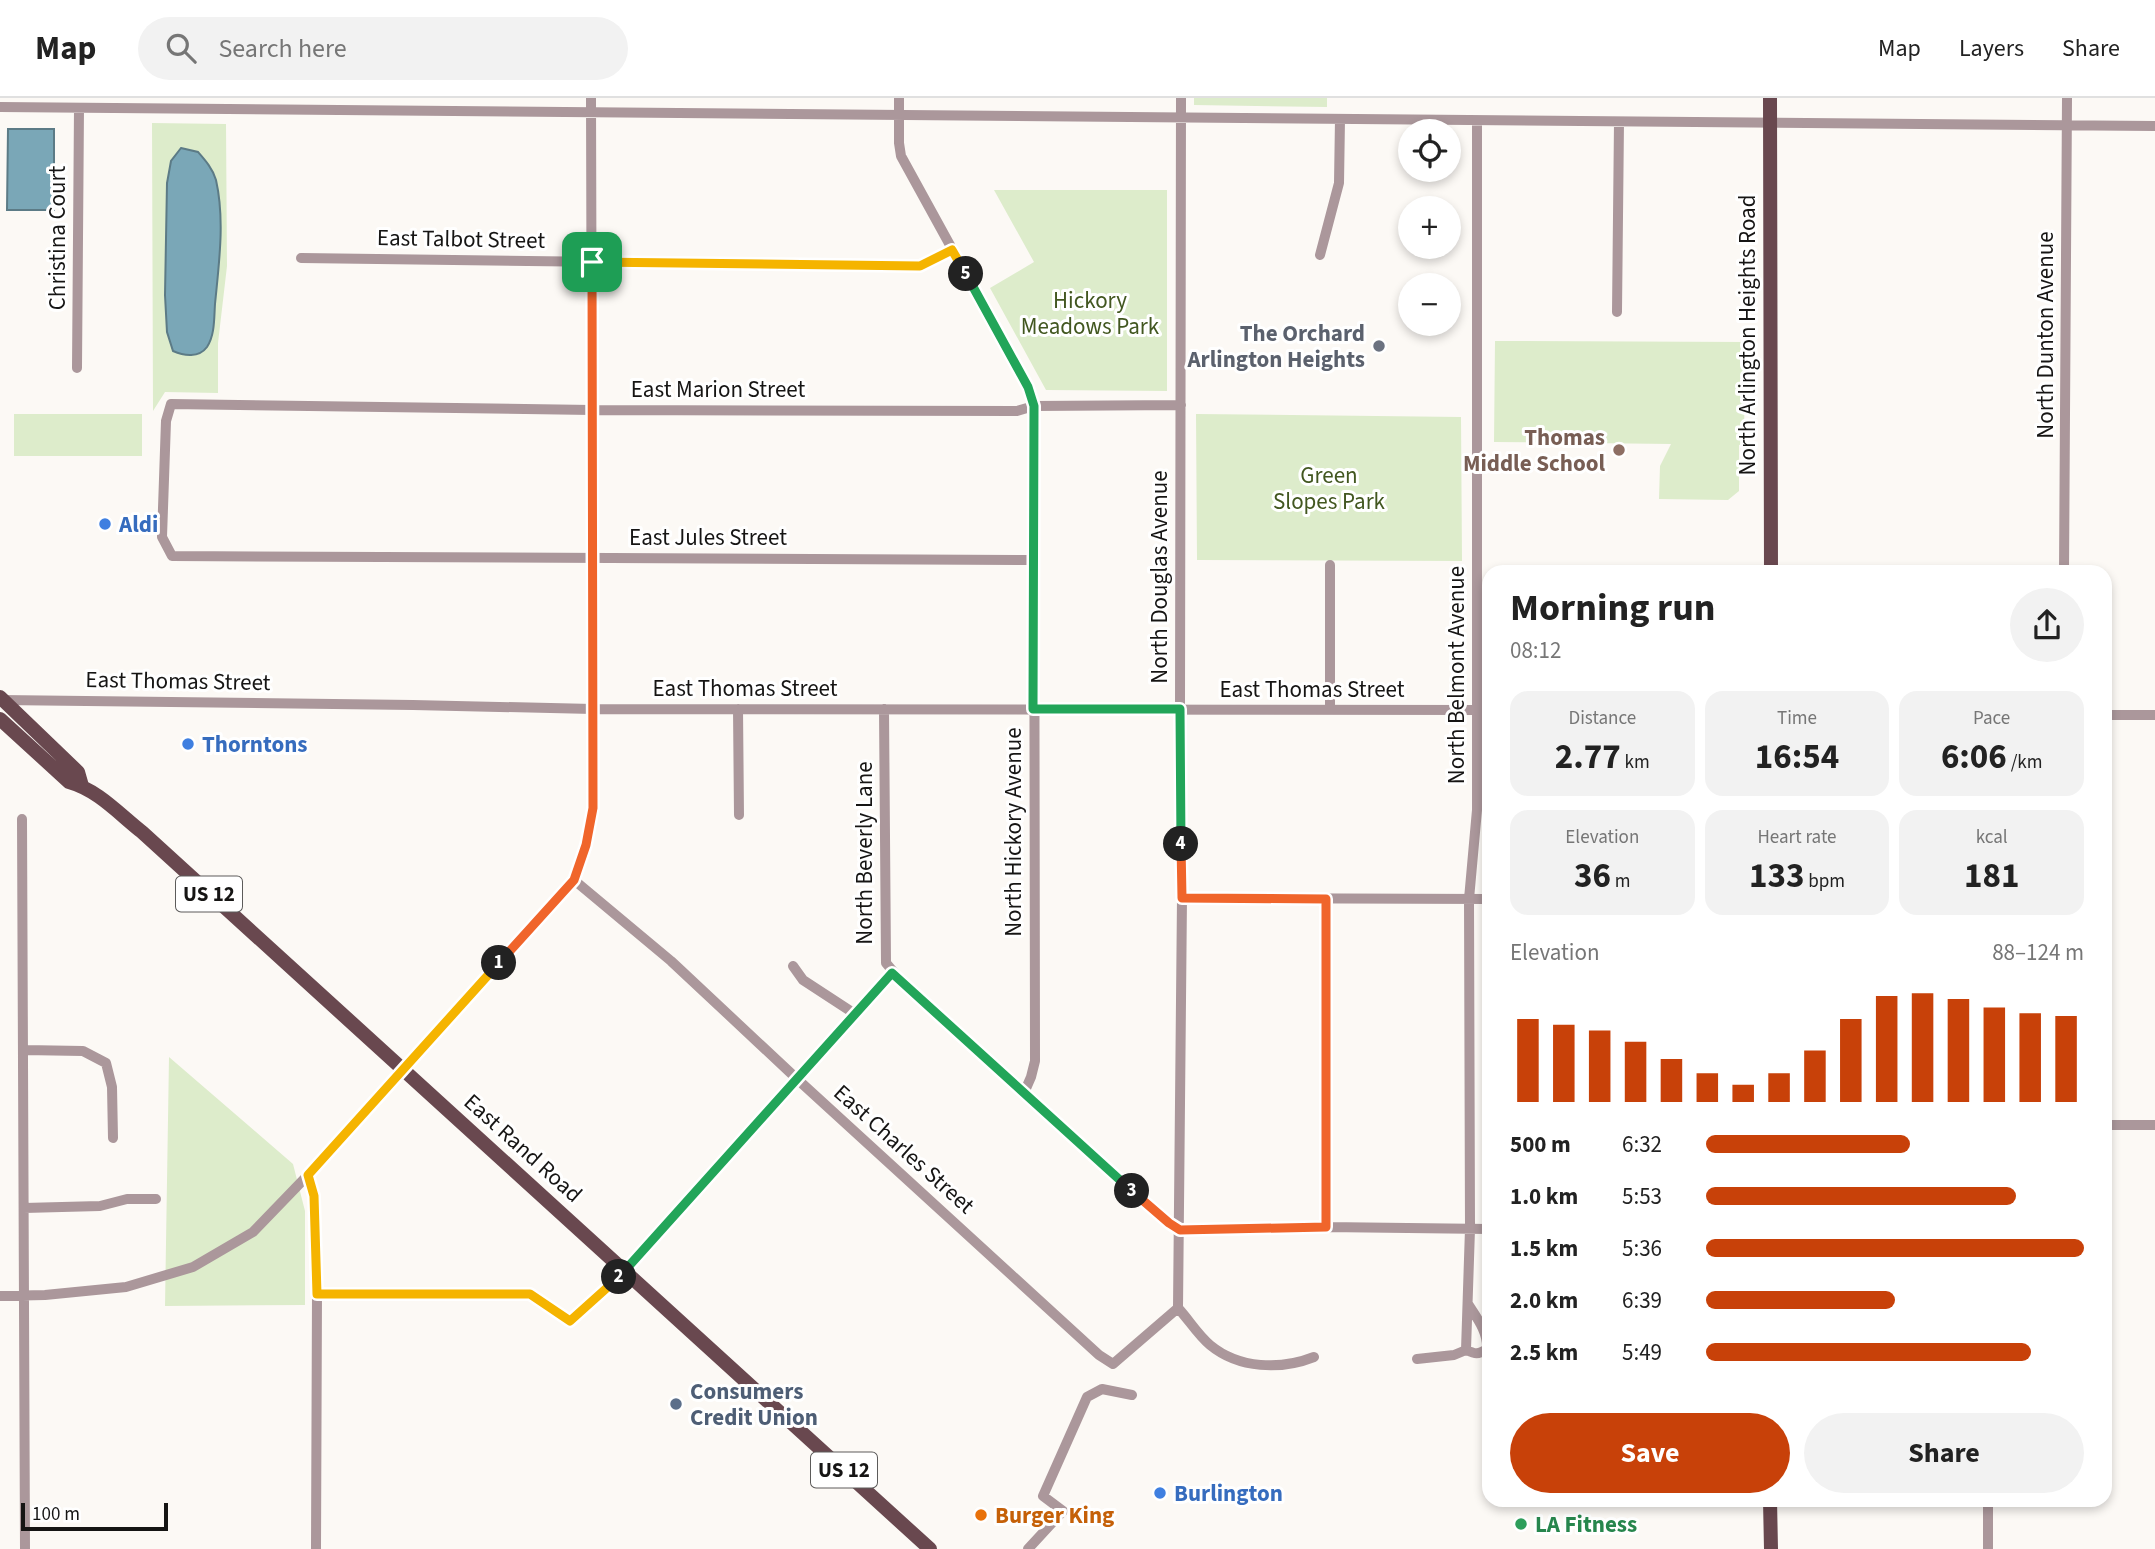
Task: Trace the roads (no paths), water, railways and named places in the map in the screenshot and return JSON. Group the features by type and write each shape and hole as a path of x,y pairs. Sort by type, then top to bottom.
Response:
{"main road":[{"name":"North Arlington Heights Road","path":"1770,98 1771,565"},
{"name":"East Rand Road","path":"1,699 78,772 82,786"},
{"name":"East Rand Road","path":"0,719 69,782 94,792 142,832 930,1549"},
{"path":"1770,1507 1771,1549"}],"street":[{"path":"0,1296 126,1287 193,1267 253,1232 308,1175 574,880 586,845 593,808 591,98"},
{"name":"North Hickory Avenue","path":"899,98 901,156 1028,387 1034,406 1035,1061 1024,1093"},
{"name":"North Douglas Avenue","path":"1178,1308 1182,898 1181,98"},
{"name":"North Dunton Avenue","path":"2064,565 2067,98"},
{"path":"0,107 2155,126"},
{"name":"Christina Court","path":"77,368 79,108"},
{"path":"1320,254 1339,183 1340,119"},
{"name":"North Belmont Avenue","path":"1466,1350 1470,1229 1469,899 1476,829 1477,121"},
{"path":"1617,312 1619,122"},
{"name":"East Talbot Street","path":"301,258 920,266 952,250"},
{"name":"East Marion Street","path":"172,556 162,537 166,421 171,404 592,410 1017,411 1034,406 1181,405"},
{"name":"East Jules Street","path":"172,556 1033,560"},
{"path":"1330,565 1330,709"},
{"name":"East Thomas Street","path":"1,699 593,709 1482,710"},
{"path":"738,709 739,815"},
{"name":"North Beverly Lane","path":"317,1294 530,1294 570,1321 625,1270 892,973 886,963 884,709"},
{"path":"2112,715 2155,715"},
{"path":"22,819 24,1549"},
{"name":"East Charles Street","path":"574,880 671,961 796,1079 1099,1355 1113,1364 1178,1308"},
{"path":"1182,898 1482,899"},
{"path":"1326,899 1326,1227"},
{"path":"793,966 803,980 855,1014"},
{"path":"892,973 1169,1223 1180,1230 1326,1227 1482,1229"},
{"path":"24,1050 83,1051 106,1063 112,1087 113,1138"},
{"path":"2112,1125 2155,1125"},
{"path":"308,1175 314,1196 317,1294 316,1549"},
{"path":"24,1208 100,1206 127,1199 156,1199"},
{"path":"1468,1304 1482,1327"},
{"path":"1178,1308 1208,1344 1225,1356 1244,1363 1289,1365 1314,1357"},
{"path":"1417,1359 1454,1356 1466,1350 1482,1354"},
{"path":"1028,1549 1063,1511 1043,1496 1087,1396 1102,1389 1132,1395"},
{"path":"1988,1507 1988,1549"}],"water":[{"path":"8,129 54,129 54,210 7,210"},
{"path":"181,148 198,152 211,168 219,195 221,226 213,332 204,351 191,355 173,351 167,332 165,295 167,183 171,161"}],"place":[{"name":"The Orchard Arlington Heights","path":"1379,346"},
{"name":"Thomas Middle School","path":"1619,450"},
{"name":"Aldi","path":"105,524"},
{"name":"Thorntons","path":"188,744"},
{"name":"Consumers Credit Union","path":"676,1404"},
{"name":"Burlington","path":"1160,1493"},
{"name":"Burger King","path":"981,1515"},
{"name":"LA Fitness","path":"1521,1524"}],"park label":[{"name":"Hickory Meadows Park","path":"1090,313"},
{"name":"Green Slopes Park","path":"1329,488"}]}
